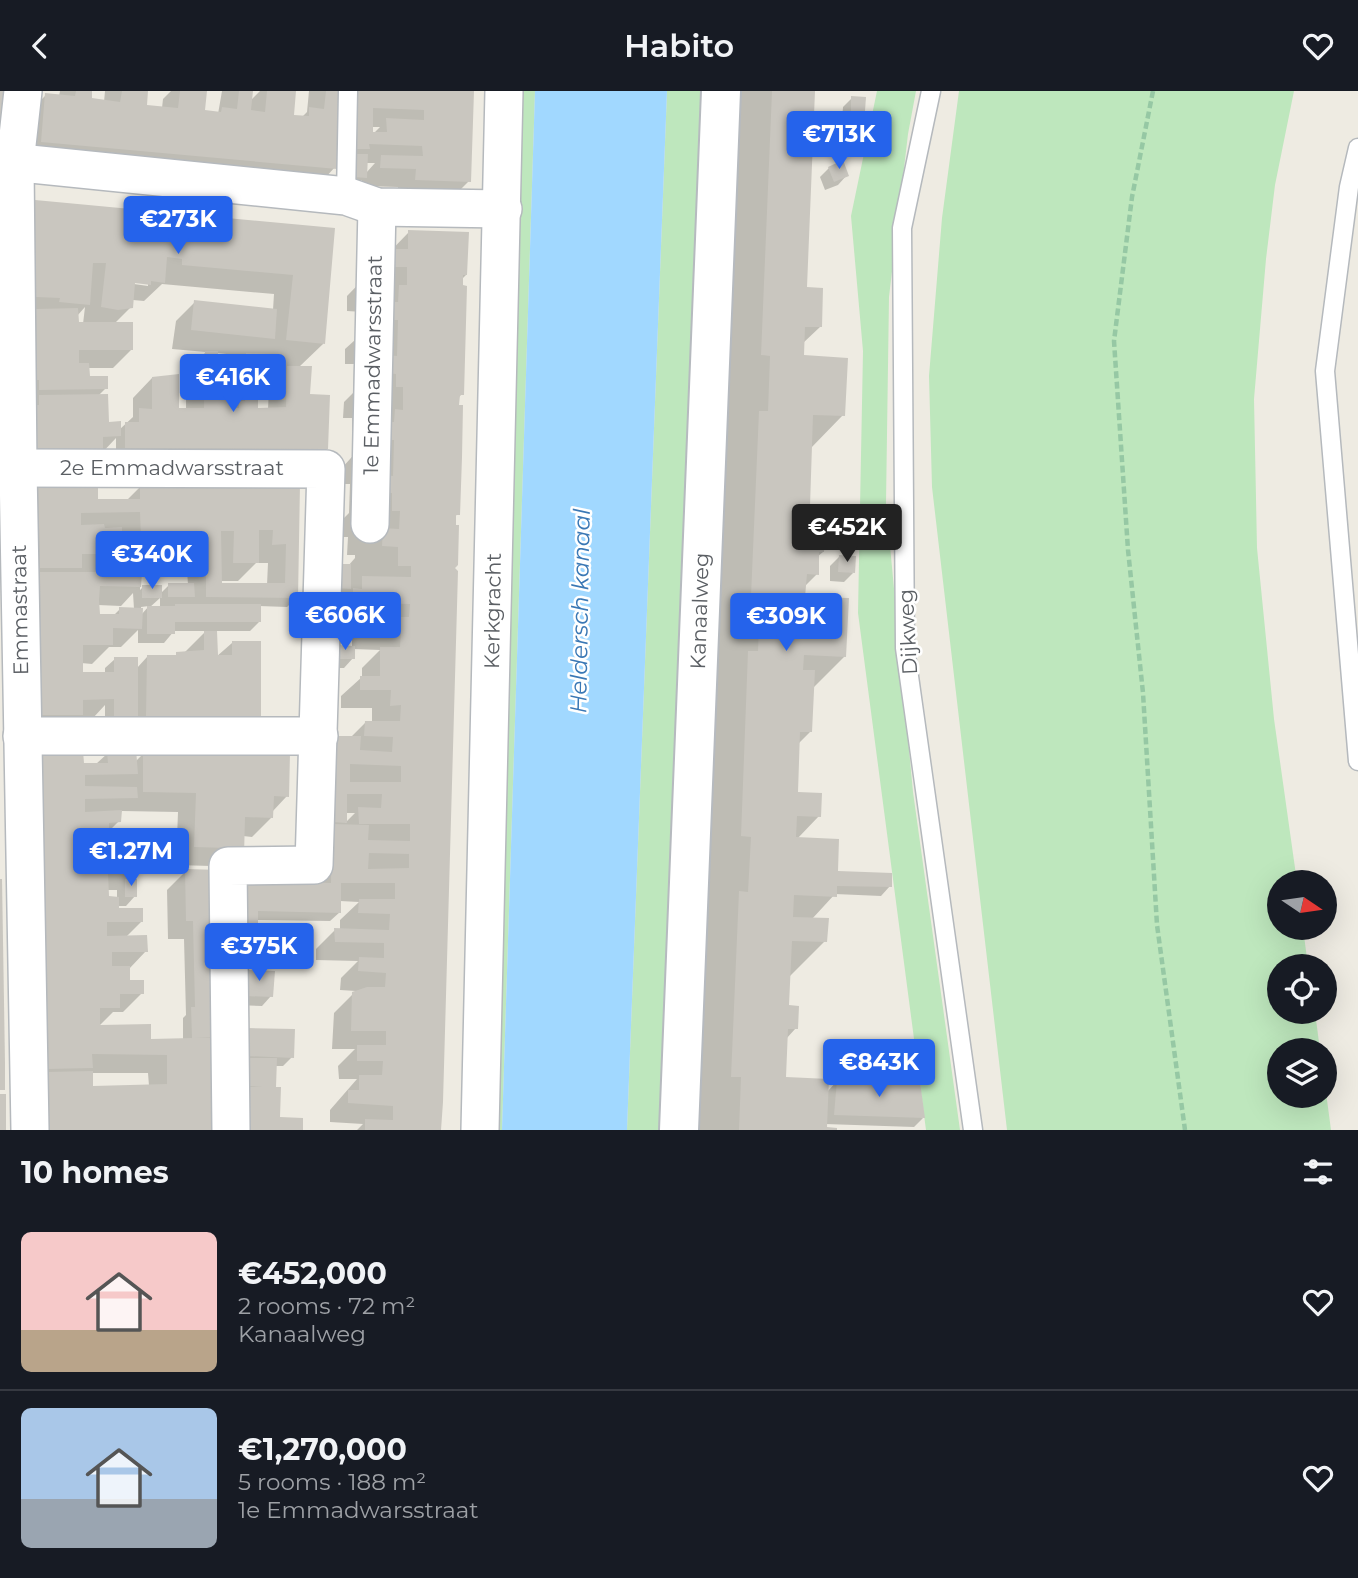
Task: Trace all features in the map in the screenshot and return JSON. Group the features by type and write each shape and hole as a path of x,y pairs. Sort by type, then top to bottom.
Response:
{"street":[{"name":"Emmastraat","path":"23,91 8,162 18,468 22,736 12,850 30,1130"},
{"name":"Kerkgracht","path":"480,1130 504,91"},
{"name":"Kanaalweg","path":"679,1130 721,91"},
{"path":"8,162 361,201 503,209"},
{"name":"1e Emmadwarsstraat","path":"361,201 370,524"},
{"name":"2e Emmadwarsstraat","path":"18,468 326,469 319,736"},
{"path":"22,736 319,736 314,865 228,866 231,1130"}],"lane":[{"path":"348,91 361,201"},
{"name":"Dijkweg","path":"931,91 902,228 905,648 973,1130"},
{"path":"1358,148 1349,187 1325,371 1358,761"}],"path":[{"path":"1153,91 1132,197 1114,341 1128,550 1143,693 1157,925 1185,1130"}],"green space":[{"path":"519,91 535,91 502,1130 486,1130"},
{"path":"667,91 701,91 659,1130 627,1130"},
{"path":"877,91 916,91 908,134 889,297 886,503 913,792 960,1130 926,1130 858,613 863,351 851,216"},
{"path":"959,91 1294,91 1275,185 1254,399 1257,548 1274,719 1295,870 1267,870 1267,940 1305,940 1306,954 1267,954 1267,1024 1317,1024 1318,1038 1267,1038 1267,1108 1328,1108 1331,1130 1007,1130 932,487 929,376 942,218"}],"water":[{"name":"Heldersch kanaal","path":"535,91 667,91 627,1130 502,1130"}],"building":[{"path":"0,91 5,91 2,124 0,124"},
{"path":"76,91 92,91 92,98 120,102 122,91 148,91 147,105 178,108 180,91 207,91 205,110 221,112 222,107 237,109 239,91 253,91 251,110 265,112 267,91 296,91 294,115 309,116 309,107 324,109 326,91 339,91 337,169 41,142 45,93 75,96"},
{"path":"357,91 474,91 471,182 415,180 416,169 380,168 381,155 423,156 422,146 369,144 370,149 356,149","holes":["373,108 424,110 424,120 386,118 387,132 373,132"]},
{"path":"772,91 815,91 807,287 823,288 822,327 805,327 804,355 848,358 845,416 813,415 810,506 826,506 824,552 819,552 819,575 807,574 805,597 849,598 846,657 804,655 803,670 815,670 812,732 800,732 798,792 822,793 821,817 797,816 796,837 839,839 838,871 892,873 892,887 837,886 837,897 794,895 793,917 829,918 827,942 792,941 789,1005 799,1006 798,1029 788,1029 786,1077 829,1079 827,1127 837,1130 739,1130 741,1077 731,1077 739,891 748,892 751,837 741,836 748,651 758,651 760,596 751,596 759,411 768,411 770,356 761,355"},
{"path":"851,96 866,97 865,111 851,111"},
{"path":"356,154 368,154 367,178 354,177"},
{"path":"843,160 849,176 834,182 828,167"},
{"path":"35,200 335,228 325,344 286,340 293,275 182,265 182,259 167,257 165,283 135,283 133,308 118,310 101,307 106,263 93,263 90,305 59,302 60,298 36,297"},
{"path":"408,230 469,232 467,275 463,275 463,285 467,286 464,395 460,395 459,405 463,405 462,457 460,515 456,515 456,525 459,525 458,565 455,568 458,571 443,1102 441,1130 365,1130 365,1119 393,1120 393,1106 348,1103 348,1090 359,1090 359,1075 382,1075 383,1061 357,1061 357,1045 386,1045 386,1031 351,1031 352,992 367,987 385,987 386,973 358,971 359,957 384,958 384,943 335,942 334,928 389,930 390,914 358,913 359,899 395,899 395,883 341,883 341,913 258,911 258,931 240,930 239,880 331,883 332,824 369,825 368,840 410,841 410,824 359,824 358,807 381,808 382,794 347,794 347,823 332,822 334,736 361,736 360,750 392,752 393,737 364,736 365,721 400,721 401,705 390,706 391,690 360,690 360,676 380,676 380,647 400,647 401,631 371,631 370,617 409,617 410,604 353,603 353,588 362,589 362,576 411,577 411,566 398,566 398,547 382,546 383,528 399,529 400,511 392,511 392,493 383,493 384,475 393,476 394,440 385,440 386,422 394,422 395,409 403,410 403,387 396,387 396,374 387,373 388,355 397,356 398,320 389,320 390,302 398,302 399,285 407,285 407,267 391,267 391,249 408,249","holes":["350,764 401,766 401,782 350,782","369,853 409,854 409,868 368,869"]},
{"path":"194,300 277,309 275,339 191,330"},
{"path":"78,308 79,322 133,322 133,350 79,350 79,363 89,363 90,376 108,376 108,389 39,390 36,309"},
{"path":"205,351 218,351 219,382 231,382 231,408 239,408 239,401 245,401 246,353 272,354 272,368 258,368 258,408 286,407 287,366 312,366 310,394 330,395 328,449 125,448 125,422 139,422 139,408 152,409 152,377 179,374 179,408 204,408"},
{"path":"108,394 109,422 121,421 121,436 103,437 103,450 37,450 39,395"},
{"path":"140,484 300,484 298,598 206,597 206,552 153,552 153,539 141,539 140,512 81,513 81,525 104,524 105,528 122,527 122,539 135,539 136,554 82,554 82,568 40,568 38,485 98,485 98,499 140,499","holes":["259,530 273,530 272,545 286,544 285,583 222,583 221,531 234,531 233,563 259,563"]},
{"path":"839,555 856,556 855,573 838,572"},
{"path":"337,564 351,564 351,589 337,588"},
{"path":"40,572 142,572 141,587 100,586 99,600 100,614 119,614 119,607 143,608 142,629 113,628 113,645 83,645 83,672 114,672 114,657 138,657 138,716 114,716 114,699 83,700 83,715 41,715"},
{"path":"168,583 194,583 195,597 168,597"},
{"path":"142,585 162,585 162,598 142,598"},
{"path":"261,604 261,622 175,622 175,634 147,634 147,606"},
{"path":"204,631 217,631 218,655 232,655 232,641 261,641 261,717 146,716 147,655 176,655 176,652 204,650"},
{"path":"336,645 355,646 355,659 335,659"},
{"path":"136,749 138,774 85,775 85,786 137,787 138,798 85,799 85,812 122,810 121,822 109,823 109,835 136,835 136,846 104,847 104,860 136,859 137,872 108,872 109,896 119,897 119,908 143,908 143,922 107,922 107,936 147,935 148,952 112,952 112,966 130,966 130,980 144,980 144,994 120,994 120,1008 100,1008 100,1025 151,1024 151,1039 192,1038 191,1007 195,1007 193,921 186,921 185,869 221,870 224,1037 195,1037 223,1038 225,1130 47,1130 46,1072 93,1071 93,1086 167,1084 167,1055 92,1054 93,1068 47,1069 42,750 83,751 84,763 108,763 107,752"},
{"path":"143,751 290,753 289,797 274,796 273,818 245,817 244,856 229,856 229,848 194,847 196,793 143,792"},
{"path":"2,879 5,1090 0,1090"},
{"path":"125,879 137,879 137,897 125,897"},
{"path":"249,939 301,940 301,955 295,960 248,960"},
{"path":"245,970 275,971 273,997 244,996"},
{"path":"247,1028 295,1029 294,1058 246,1056"},
{"path":"243,1058 277,1058 276,1087 281,1087 280,1117 303,1118 303,1130 243,1130 248,1087 263,1086 243,1086"},
{"path":"837,1080 920,1082 925,1118 834,1115"},
{"path":"0,1094 6,1094 6,1130 0,1130"}]}
